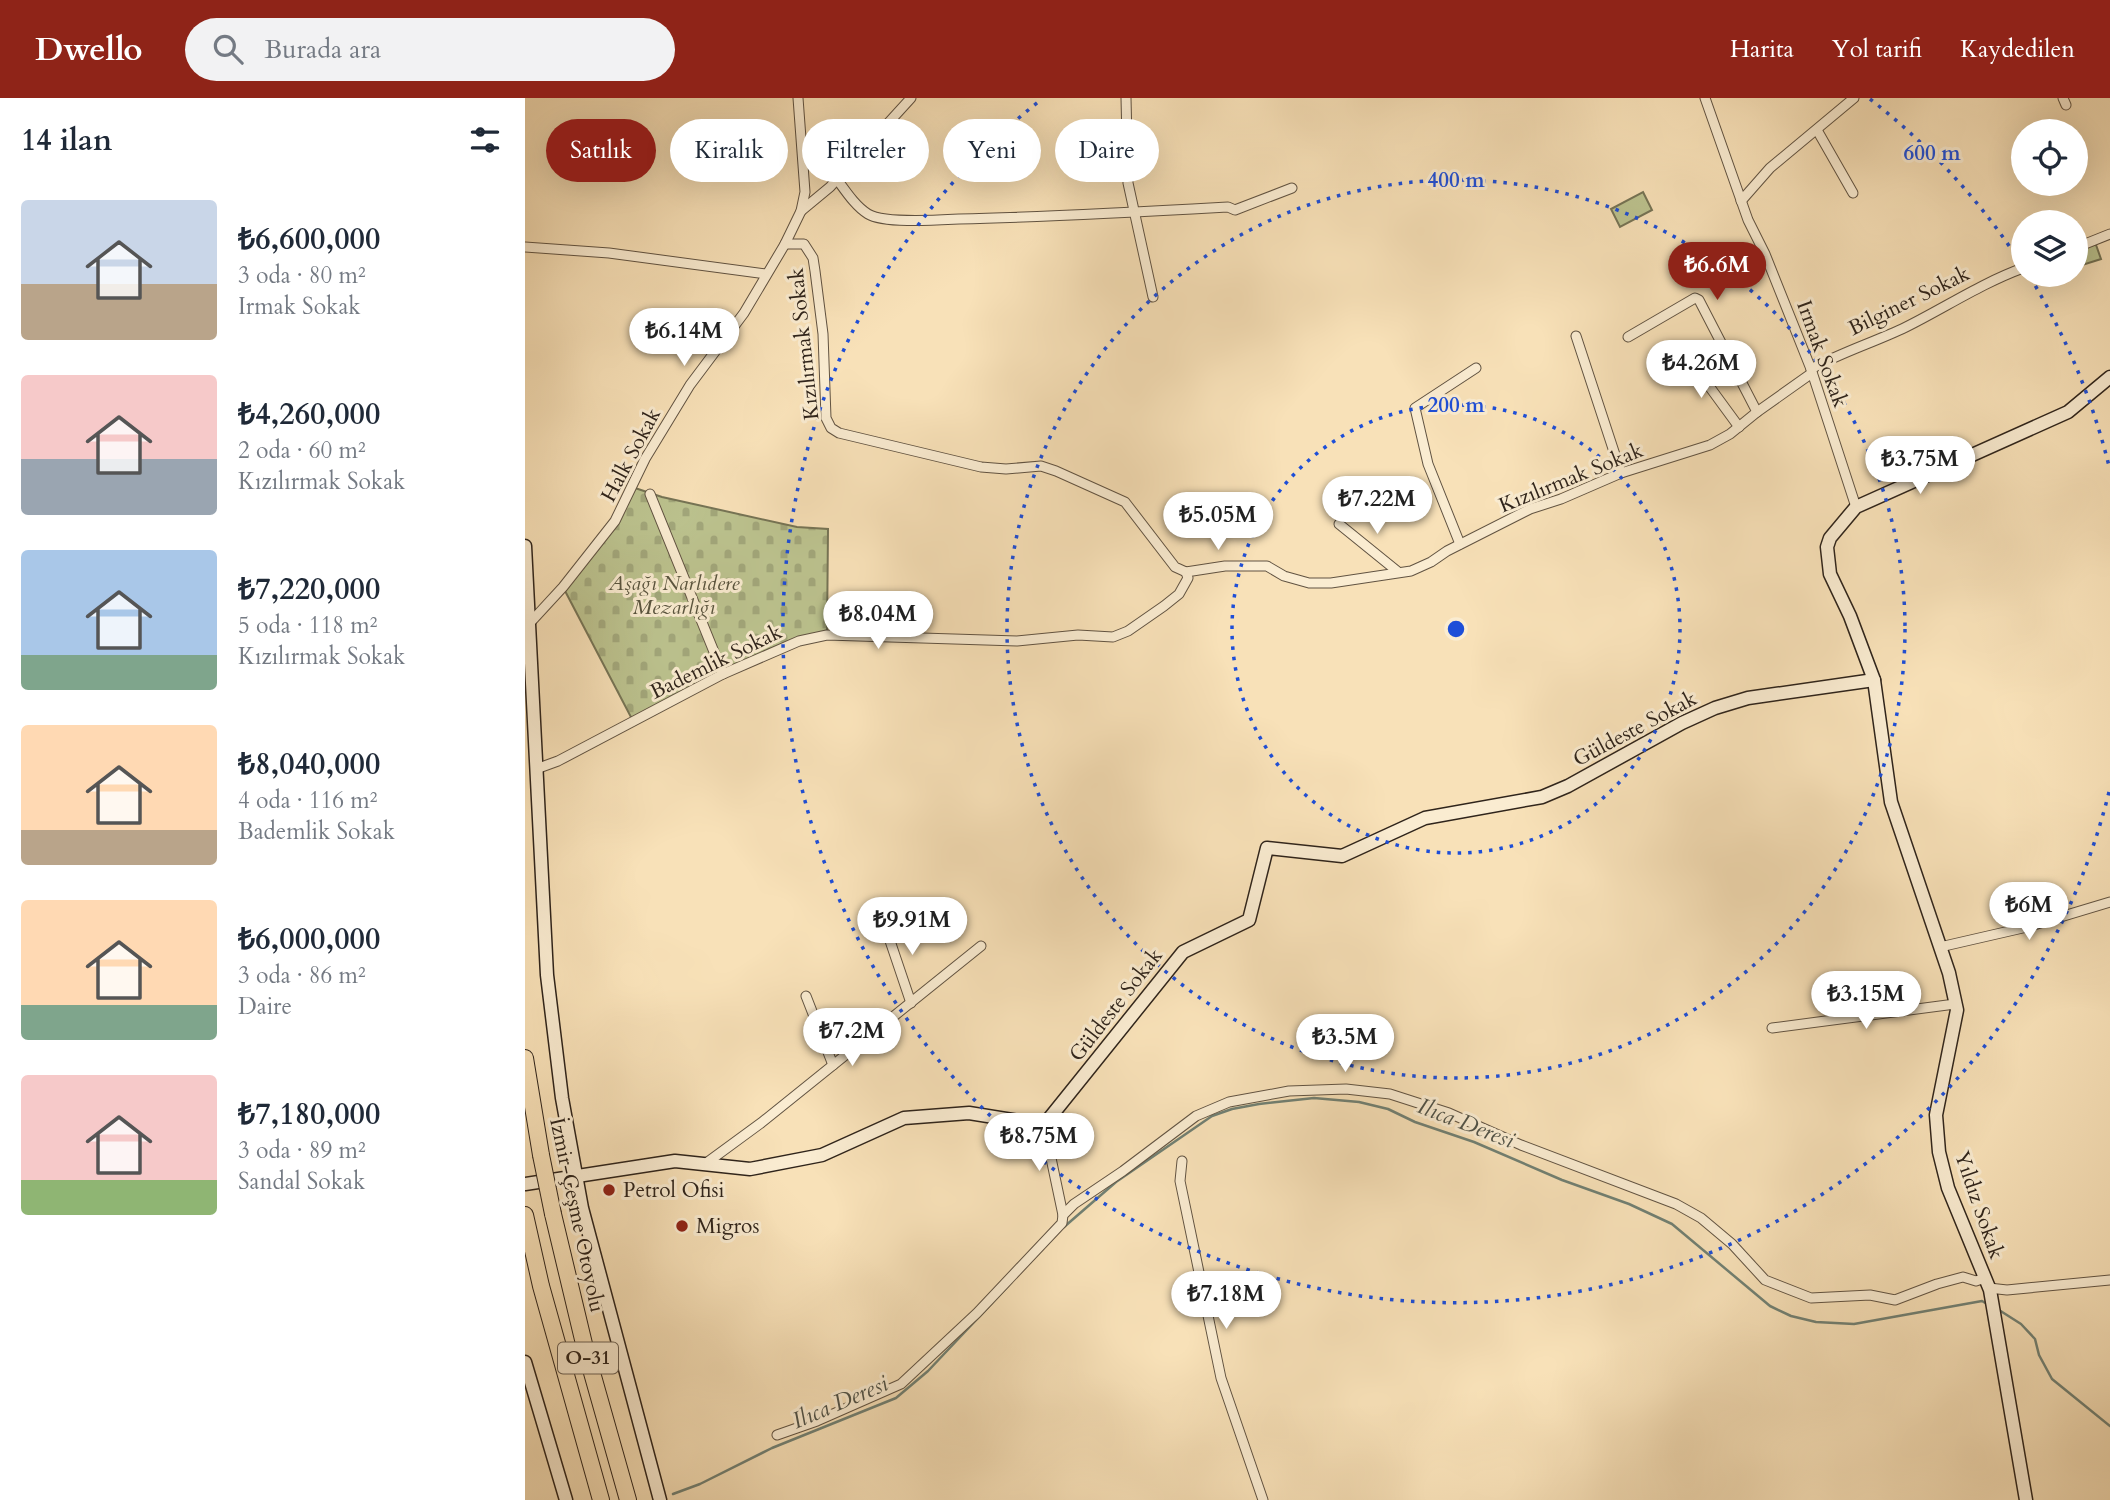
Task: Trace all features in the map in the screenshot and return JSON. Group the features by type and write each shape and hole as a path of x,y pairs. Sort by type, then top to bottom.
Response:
{"highway":[{"name":"İzmir-Çeşme Otoyolu","path":"525,1058 552,1214 574,1308 628,1500"},
{"name":"O-31","path":"525,1216 541,1286 601,1500"}],"street":[{"name":"Halk Sokak","path":"528,625 563,587 615,521 645,459 690,385 744,313 785,244 801,211 805,192 798,98"},
{"path":"891,119 911,98"},
{"path":"1126,98 1128,183 1153,297"},
{"name":"Irmak Sokak","path":"1705,98 1741,201 1812,371 1856,507"},
{"path":"1741,201 1770,168 1854,98"},
{"path":"1817,130 1853,194"},
{"path":"801,211 833,182"},
{"path":"839,182 852,200 868,214 877,218 920,220 1136,213 1228,207 1235,210 1292,188"},
{"path":"2088,243 2110,234"},
{"name":"Kızılırmak Sokak","path":"785,244 804,244 813,258 823,334 826,418 831,428 839,433 981,467 1006,469 1041,466 1056,471 1125,502 1175,567 1186,572 1225,566 1267,566 1298,582 1331,583 1411,571 1530,509 1622,473 1710,445 1730,435 1756,412 1812,371"},
{"path":"525,247 609,253 766,274"},
{"name":"Bilginer Sokak","path":"1812,371 1844,352 1897,331 1983,284 2011,273"},
{"path":"1628,337 1695,298 1699,300 1756,412"},
{"path":"1576,336 1622,473"},
{"path":"1687,356 1739,427"},
{"path":"1460,544 1429,464 1415,408 1476,369"},
{"path":"1856,507 2069,412 2110,377"},
{"path":"650,494 723,674"},
{"name":"Yıldız Sokak","path":"1856,507 1830,538 1827,561 1874,680 1891,802 1949,973 1957,1010 1936,1115 1939,1152 1948,1188 1988,1285 1996,1318 2026,1500"},
{"path":"1339,524 1397,571"},
{"path":"525,546 547,975 575,1175 660,1500"},
{"name":"Bademlik Sokak","path":"536,769 558,761 723,674 799,641 827,635 1017,641 1078,635 1113,637 1128,631 1179,594 1188,578 1186,572"},
{"name":"Güldeste Sokak","path":"1044,1125 1183,952 1249,920 1267,848 1342,856 1425,818 1542,797 1568,786 1682,723 1715,708 1748,698 1874,680"},
{"path":"1940,947 2027,927 2110,902"},
{"path":"884,923 911,1003"},
{"path":"705,1164 761,1123 981,946"},
{"path":"806,996 833,1065"},
{"path":"1772,1028 1955,1004"},
{"path":"1063,1215 1074,1204 1196,1116 1229,1102 1289,1091 1346,1089 1390,1094 1449,1112 1521,1145 1676,1203 1722,1235 1765,1279 1811,1298 1870,1295 1895,1300 1937,1283 1963,1277 2007,1290 2110,1280"},
{"path":"525,1184 675,1160 750,1169 822,1155 904,1118 969,1113 1044,1125 1063,1215 1062,1223 978,1313 901,1384 817,1422 777,1435"},
{"path":"1182,1161 1180,1181 1221,1378 1263,1500"},
{"path":"525,1362 566,1500"}],"green space":[{"path":"1643,192 1652,210 1620,227 1611,209"},
{"path":"2095,242 2101,259 2088,263 2088,244"},
{"name":"Aşağı Narlıdere Mezarlığı","path":"632,487 662,497 797,527 828,529 827,635 799,641 633,721 563,587 615,521"}],"waterway":[{"name":"Ilıca Deresi","path":"1064,1227 1116,1182 1212,1116 1259,1104 1314,1098 1359,1102 1388,1109 1562,1180 1629,1204 1672,1224 1770,1306 1791,1316 1816,1322 1854,1324 1982,1301 1987,1304"},
{"name":"Ilıca Deresi","path":"673,1494 700,1484 772,1448 896,1398 928,1371 1011,1283"},
{"name":"Ilıca Deresi","path":"1999,1310 2021,1324 2035,1339 2039,1355 2052,1379 2110,1426"}],"place":[{"name":"Petrol Ofisi","path":"609,1190"},
{"name":"Migros","path":"682,1226"}]}
